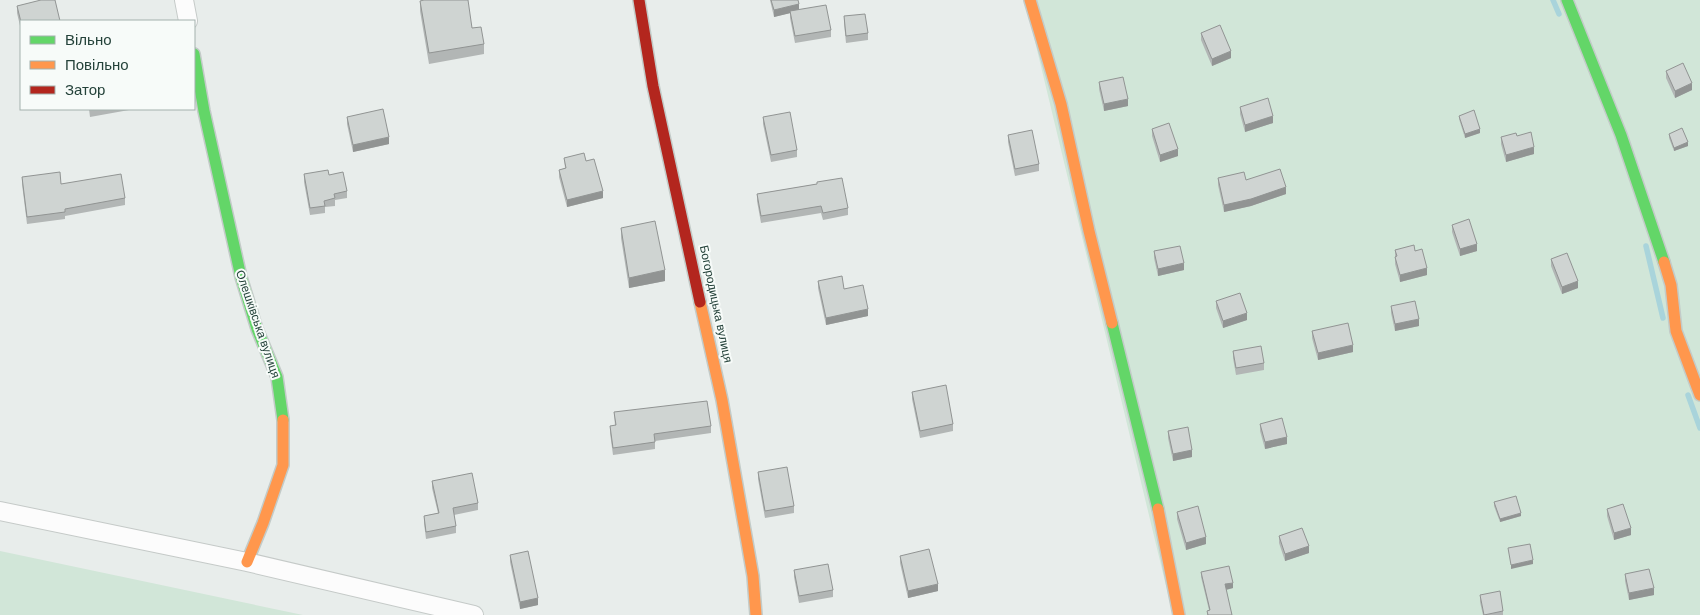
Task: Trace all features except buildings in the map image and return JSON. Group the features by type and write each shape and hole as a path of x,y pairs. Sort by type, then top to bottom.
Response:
{"street":[{"path":"184,0 188,20"},
{"name":"Богородицька вулиця","path":"639,0 653,86 722,400 752,576 756,615"},
{"path":"1030,0 1061,104 1089,230 1160,519 1179,615"},
{"path":"1567,0 1621,135 1645,205 1671,284 1676,331 1700,395"},
{"name":"Олешківська вулиця","path":"195,60 204,111 241,278 258,329 278,377 283,420 283,466 247,562"},
{"path":"0,511 247,562 474,615"}],"green space":[{"path":"1025,0 1700,0 1700,615 1173,615"},
{"path":"0,551 303,615 0,615"}],"waterway":[{"path":"1553,0 1559,14"},
{"path":"1646,246 1663,318"},
{"path":"1688,395 1700,428"}],"traffic: fast":[{"path":"1567,0 1621,135 1664,262"},
{"path":"195,60 204,111 241,277 257,329 277,377 283,420"},
{"path":"1112,323 1158,509"}],"traffic: slow":[{"path":"1030,0 1061,104 1089,231 1112,323"},
{"path":"1664,262 1671,285 1676,331 1700,395"},
{"path":"700,302 722,400 753,576 756,615"},
{"path":"247,562 283,465 283,420"},
{"path":"1158,509 1179,615"}],"traffic: jam":[{"path":"639,0 653,86 700,302"}]}
